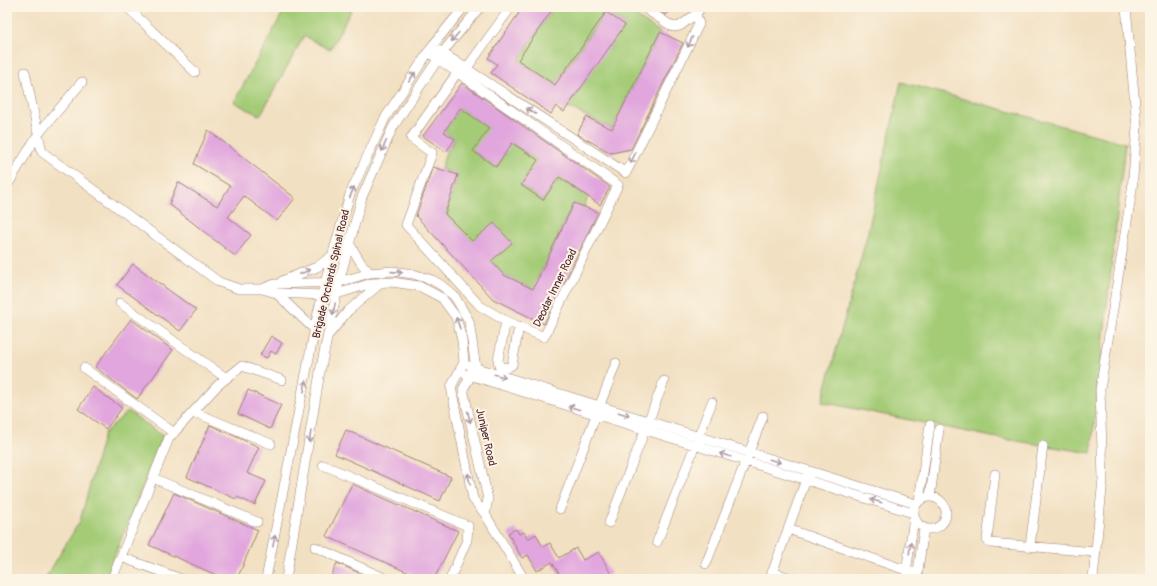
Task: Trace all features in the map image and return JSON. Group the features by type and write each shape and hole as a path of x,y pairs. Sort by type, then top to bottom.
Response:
{"street":[{"path":"127,7 195,72"},
{"name":"Brigade Orchards Spinal Road","path":"266,579 325,283 350,194 385,118 431,48 464,7"},
{"name":"Brigade Orchards Spinal Road","path":"286,579 320,372 339,282 362,197 393,127 440,56 480,7"},
{"path":"466,69 511,7"},
{"path":"643,7 673,27 680,26 698,11"},
{"path":"1093,579 1103,479 1100,390 1132,190 1137,127 1126,7"},
{"path":"440,56 466,69 626,173 699,24 698,11"},
{"path":"431,48 457,73"},
{"path":"25,72 42,152 219,282 239,289 262,288 323,294 337,294 382,282 401,282 419,286 442,298 452,310 459,324 462,340 461,368 451,388 473,499 485,514 524,579"},
{"name":"Deodar Inner Road","path":"457,73 618,185 544,337 506,321 480,306 406,224 432,153 411,138 457,73"},
{"path":"7,186 38,134 82,82"},
{"path":"349,242 361,264 370,273"},
{"path":"275,289 318,266 332,256"},
{"path":"275,289 339,282 370,273 392,271 413,274 432,280 449,291 461,305 469,321 473,372"},
{"path":"328,335 348,311 382,282"},
{"path":"275,289 315,330"},
{"path":"120,303 226,378"},
{"path":"506,321 498,360 499,366 507,368 512,365 519,326"},
{"path":"560,509 616,363"},
{"path":"112,579 169,438 226,378 242,366 282,380"},
{"path":"84,368 174,434"},
{"path":"461,368 916,509"},
{"name":"Juniper Road","path":"473,372 463,389 488,499 485,514"},
{"path":"609,523 664,381"},
{"path":"657,542 712,402"},
{"path":"194,412 271,444"},
{"path":"706,564 763,416"},
{"path":"906,575 930,425"},
{"path":"916,509 930,497 939,429"},
{"path":"1030,546 1043,446"},
{"path":"323,465 468,526 467,540 450,579"},
{"path":"995,474 987,540 990,543 1096,552"},
{"path":"794,579 771,576 807,475"},
{"path":"153,478 257,522"},
{"path":"916,509 919,526 933,529 938,527 946,516 943,503 936,498 930,497"},
{"path":"788,529 906,575 917,576 924,528"},
{"path":"315,547 387,579"},
{"path":"121,557 181,579"}],"green space":[{"path":"286,7 353,7 330,50 304,36 260,116 234,102"},
{"path":"554,7 621,7 660,32 612,129 568,107 624,24 605,12 555,85 518,60"},
{"path":"901,82 1125,143 1091,453 992,437 822,402 867,236"},
{"path":"460,108 500,135 473,151 496,167 506,153 502,151 509,141 543,164 531,170 521,185 543,200 553,186 545,180 550,171 588,197 584,207 574,203 537,280 545,284 541,293 504,275 445,214 458,175 441,169 446,152 455,139 444,132"},
{"path":"128,411 163,436 105,579 45,579 80,521 104,433"}],"building":[{"path":"523,7 554,7 518,60 555,85 606,12 625,25 564,112 556,106 551,114 491,73 497,64 488,58"},
{"path":"654,7 671,7 665,15"},
{"path":"660,32 683,43 631,149 611,153 577,134 586,117 612,129"},
{"path":"462,83 610,187 600,205 559,177 543,200 521,185 538,160 512,143 496,167 473,151 489,128 460,108 444,132 455,139 446,152 423,136"},
{"path":"208,130 295,198 277,221 244,196 228,217 251,235 235,256 169,204 178,182 217,206 230,186 194,164"},
{"path":"433,167 458,175 445,214 472,241 494,223 512,243 491,261 504,275 533,289 574,203 598,212 544,324 493,299 416,216"},
{"path":"133,264 196,310 180,331 117,285"},
{"path":"131,319 173,350 137,399 95,367"},
{"path":"271,336 282,343 276,354 271,351 267,358 260,355"},
{"path":"93,387 122,408 106,429 78,409"},
{"path":"248,390 281,405 270,429 238,414"},
{"path":"210,425 259,447 247,473 266,481 255,505 237,497 236,499 187,477"},
{"path":"346,430 451,477 440,501 335,454"},
{"path":"352,484 458,531 434,579 417,579 418,577 326,536"},
{"path":"174,493 258,530 237,579 225,579 149,545"},
{"path":"516,529 519,534 524,532 528,539 536,534 543,547 550,543 559,558 576,548 583,560 599,552 611,574 601,579 550,579 559,574 552,562 537,571 528,555 522,558 508,533"},
{"path":"337,563 372,579 330,579"}]}
